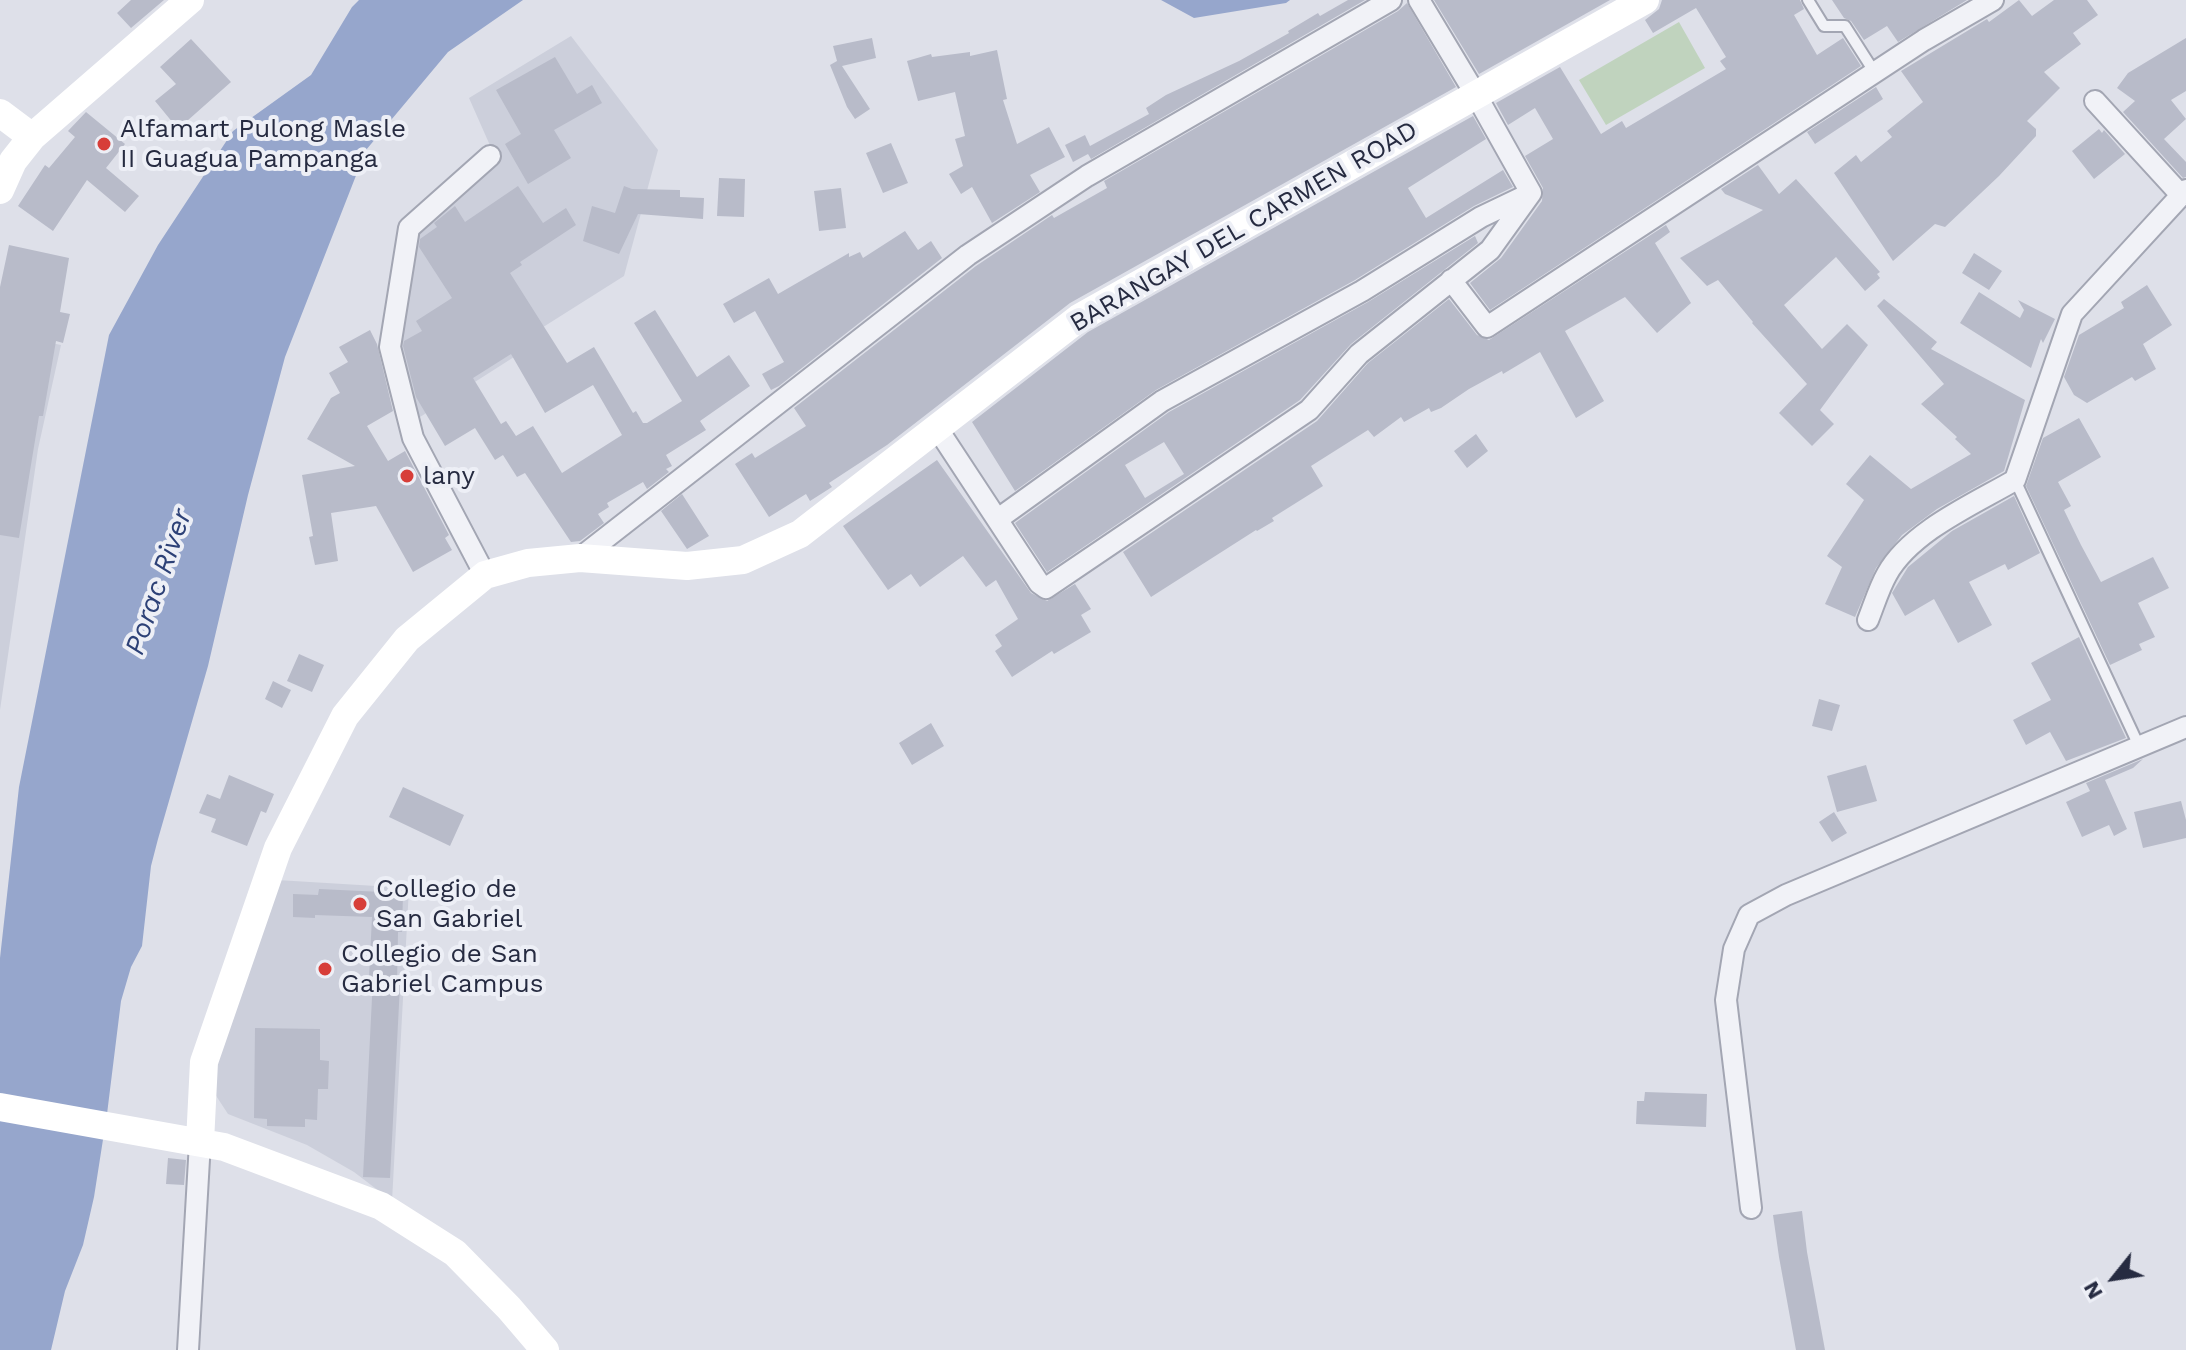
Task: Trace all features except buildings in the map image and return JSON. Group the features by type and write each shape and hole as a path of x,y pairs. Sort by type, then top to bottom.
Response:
{"street":[{"path":"0,190 13,161 32,137 190,0"},
{"path":"580,558 968,255 1087,176 1391,0"},
{"path":"1419,0 1531,193"},
{"name":"BARANGAY DEL CARMEN ROAD","path":"200,1142 204,1062 284,835 345,716 407,639 485,575 528,563 580,558 687,566 743,560 800,534 1079,318 1645,0"},
{"path":"1451,280 1487,327 1924,40 1993,0"},
{"path":"1868,620 1887,573 1909,548 1939,524 2015,480 2072,314 2183,193 2095,101"},
{"path":"0,113 32,137"},
{"path":"485,575 413,438 390,347 409,228 490,156"},
{"path":"937,428 1039,583 1046,588 1309,410 1359,354 1490,250 1531,193"},
{"path":"998,519 1162,401 1362,291 1481,217 1531,193"},
{"path":"1751,1208 1726,1000 1734,949 1749,915 1800,888 2186,727"},
{"path":"0,1107 224,1147 381,1206 455,1253 545,1350"},
{"path":"188,1350 200,1142"}],"lane":[{"path":"1808,0 1824,26 1845,26 1875,73"},
{"path":"2015,480 2139,746"}],"shaded area":[{"path":"571,36 658,150 624,276 510,348 514,357 420,417 405,385 392,344 419,224 496,159 469,98"},
{"path":"0,332 61,345 38,449 0,710"},
{"name":"Collegio de San Gabriel Campus","path":"277,880 409,888 392,1201 354,1172 307,1145 228,1114 211,1088 212,1072"}],"green space":[{"path":"1679,22 1705,68 1606,125 1579,80"}],"water":[{"name":"Porac River","path":"359,0 523,0 448,52 366,150 285,357 248,495 208,666 151,866 142,946 131,967 121,1001 107,1114 83,1245 65,1291 51,1350 0,1350 0,958 19,787 109,335 158,245 233,131 311,75"},
{"path":"1161,0 1290,0 1194,18"}],"place":[{"name":"Alfamart Pulong Masle II Guagua Pampanga","path":"104,144"},
{"name":"lany","path":"407,476"},
{"name":"Collegio de San Gabriel","path":"360,904"},
{"name":"Collegio de San Gabriel Campus","path":"325,969"}]}
